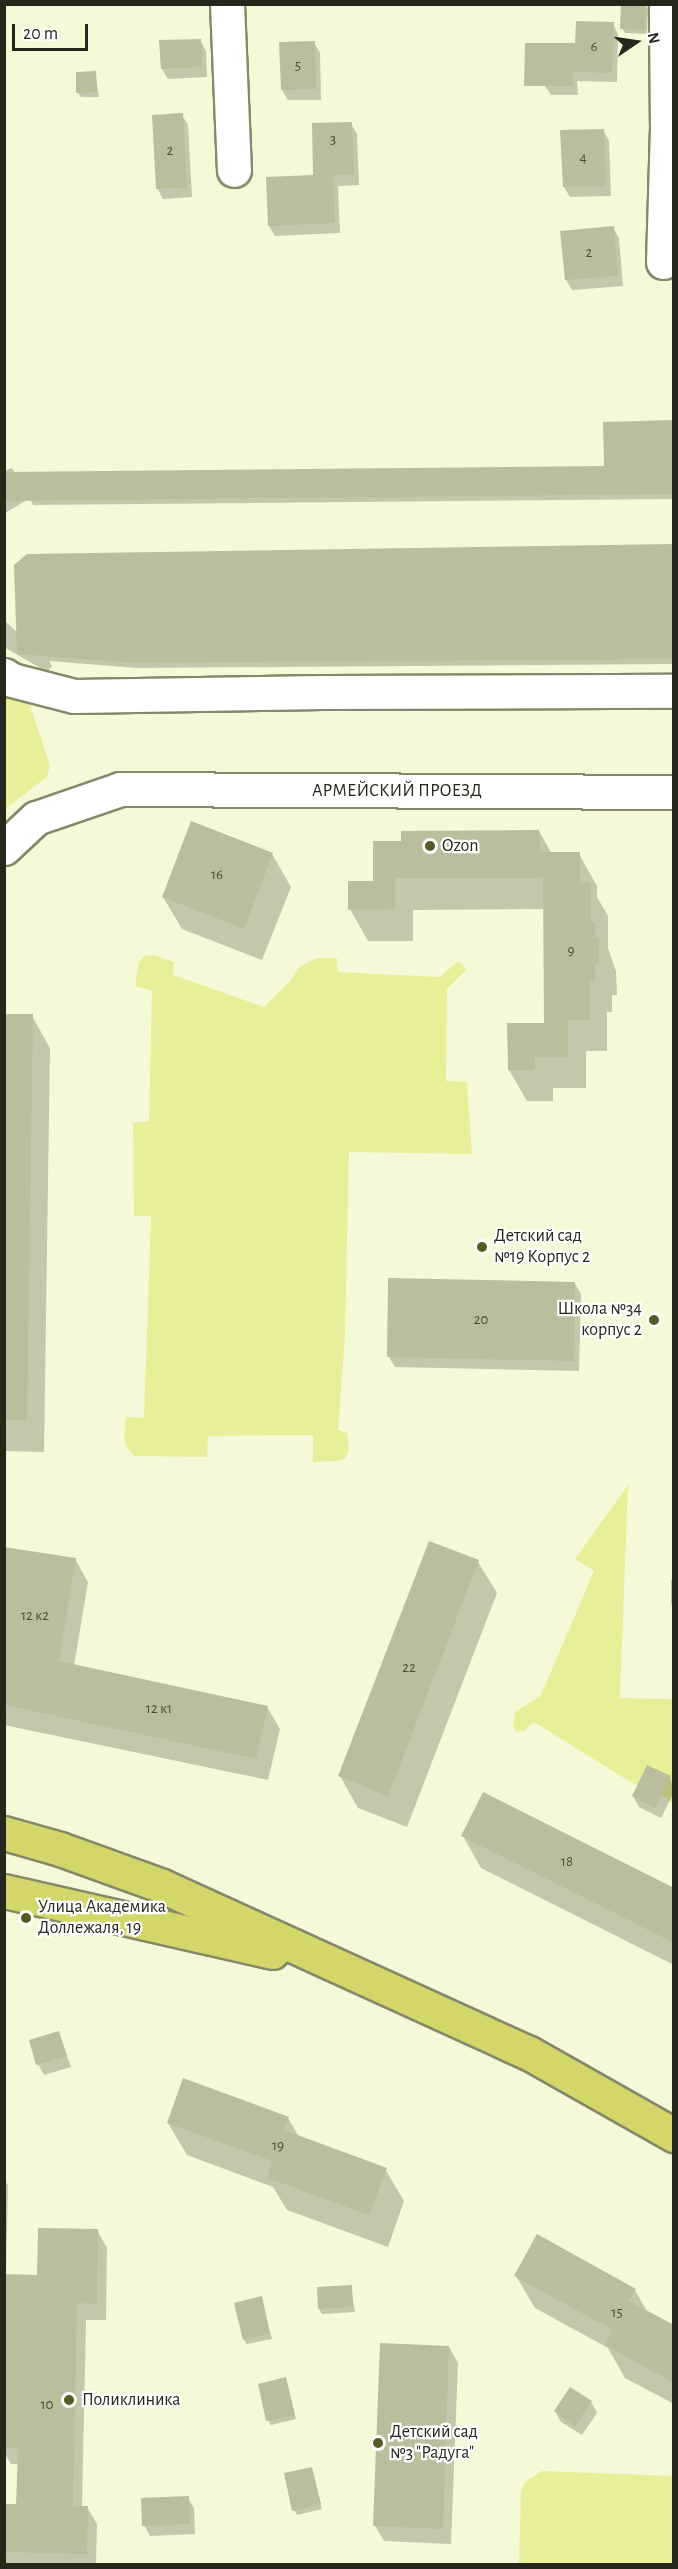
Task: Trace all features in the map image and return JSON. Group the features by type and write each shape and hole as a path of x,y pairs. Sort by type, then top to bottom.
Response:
{"main road":[{"path":"4,1833 60,1849 162,1886 530,2053 674,2134"},
{"path":"51,1902 63,1891 69,1878 66,1860 60,1849"},
{"path":"4,1891 346,1970"}],"street":[{"path":"227,4 234,170"},
{"path":"663,262 667,130 666,4"},
{"path":"4,675 12,680 74,696 322,692 674,691"},
{"name":"АРМЕЙСКИЙ ПРОЕЗД","path":"4,848 36,818 120,789 674,792"}],"green space":[{"path":"5,687 29,702 50,765 47,777 5,809"},
{"path":"154,955 174,962 173,975 264,1007 290,981 299,967 316,958 337,958 338,972 440,977 458,961 467,969 447,989 446,1081 467,1082 472,1154 349,1152 345,1337 338,1430 347,1433 349,1449 346,1457 339,1461 313,1462 313,1435 208,1436 207,1457 134,1456 127,1448 124,1437 126,1417 144,1418 151,1216 134,1216 133,1123 149,1121 152,991 135,986 139,962 144,956"},
{"path":"628,1485 620,1698 673,1699 673,1803 661,1795 670,1776 647,1765 637,1786 534,1722 524,1731 516,1732 513,1725 515,1712 541,1695 594,1571 575,1559"},
{"path":"542,2471 673,2476 673,2564 519,2564 521,2491 525,2482"}],"building":[{"path":"621,4 646,4 645,30 620,29"},
{"path":"576,21 614,22 612,73 573,72 573,86 524,86 525,43 575,43"},
{"path":"201,39 202,67 161,69 159,40"},
{"path":"315,41 316,89 281,90 279,42"},
{"path":"96,71 97,92 76,93 76,72"},
{"path":"183,113 187,187 156,189 152,115"},
{"path":"352,122 354,175 333,175 335,223 268,226 266,177 313,175 312,123"},
{"path":"604,129 606,186 563,187 560,130"},
{"path":"614,226 618,276 565,280 560,231"},
{"path":"674,420 674,494 4,501 4,472 604,466 603,422"},
{"path":"674,544 674,659 133,663 17,654 14,565 27,554"},
{"path":"191,821 273,853 244,929 162,897"},
{"path":"539,830 540,852 580,852 580,883 591,883 591,922 595,922 595,937 599,938 599,964 595,964 595,981 590,981 590,1020 568,1020 568,1057 535,1057 535,1070 508,1070 507,1023 544,1023 543,878 395,878 395,909 348,910 348,881 373,881 373,841 401,841 401,831"},
{"path":"4,1014 33,1014 27,1420 4,1420"},
{"path":"388,1278 575,1282 574,1361 387,1357"},
{"path":"429,1541 479,1560 388,1796 338,1776"},
{"path":"4,1547 76,1558 59,1661 268,1706 256,1759 4,1705"},
{"path":"647,1765 671,1776 655,1808 632,1796"},
{"path":"483,1792 674,1888 674,1943 461,1836"},
{"path":"59,2031 67,2056 36,2065 29,2040"},
{"path":"183,2078 289,2117 284,2130 387,2168 369,2215 267,2178 272,2161 167,2123"},
{"path":"38,2228 98,2229 97,2304 77,2303 73,2506 88,2506 87,2554 4,2552 4,2504 16,2504 18,2448 4,2447 4,2274 37,2275"},
{"path":"537,2234 636,2289 629,2301 674,2325 674,2383 605,2345 613,2330 514,2276"},
{"path":"352,2285 353,2307 318,2309 317,2287"},
{"path":"262,2296 270,2334 243,2340 234,2303"},
{"path":"380,2343 449,2346 443,2529 373,2526"},
{"path":"286,2377 295,2415 266,2421 258,2384"},
{"path":"570,2387 592,2401 575,2426 554,2411"},
{"path":"312,2467 321,2504 292,2511 284,2473"},
{"path":"189,2496 190,2524 142,2526 141,2498"}],"place":[{"name":"Ozon","path":"430,846"},
{"name":"Детский сад №19 Корпус 2","path":"482,1247"},
{"name":"Школа №34 корпус 2","path":"654,1320"},
{"name":"Улица Академика Доллежаля, 19","path":"26,1918"},
{"name":"Поликлиника","path":"69,2400"},
{"name":"Детский сад №3 \"Радуга\"","path":"378,2443"}]}
